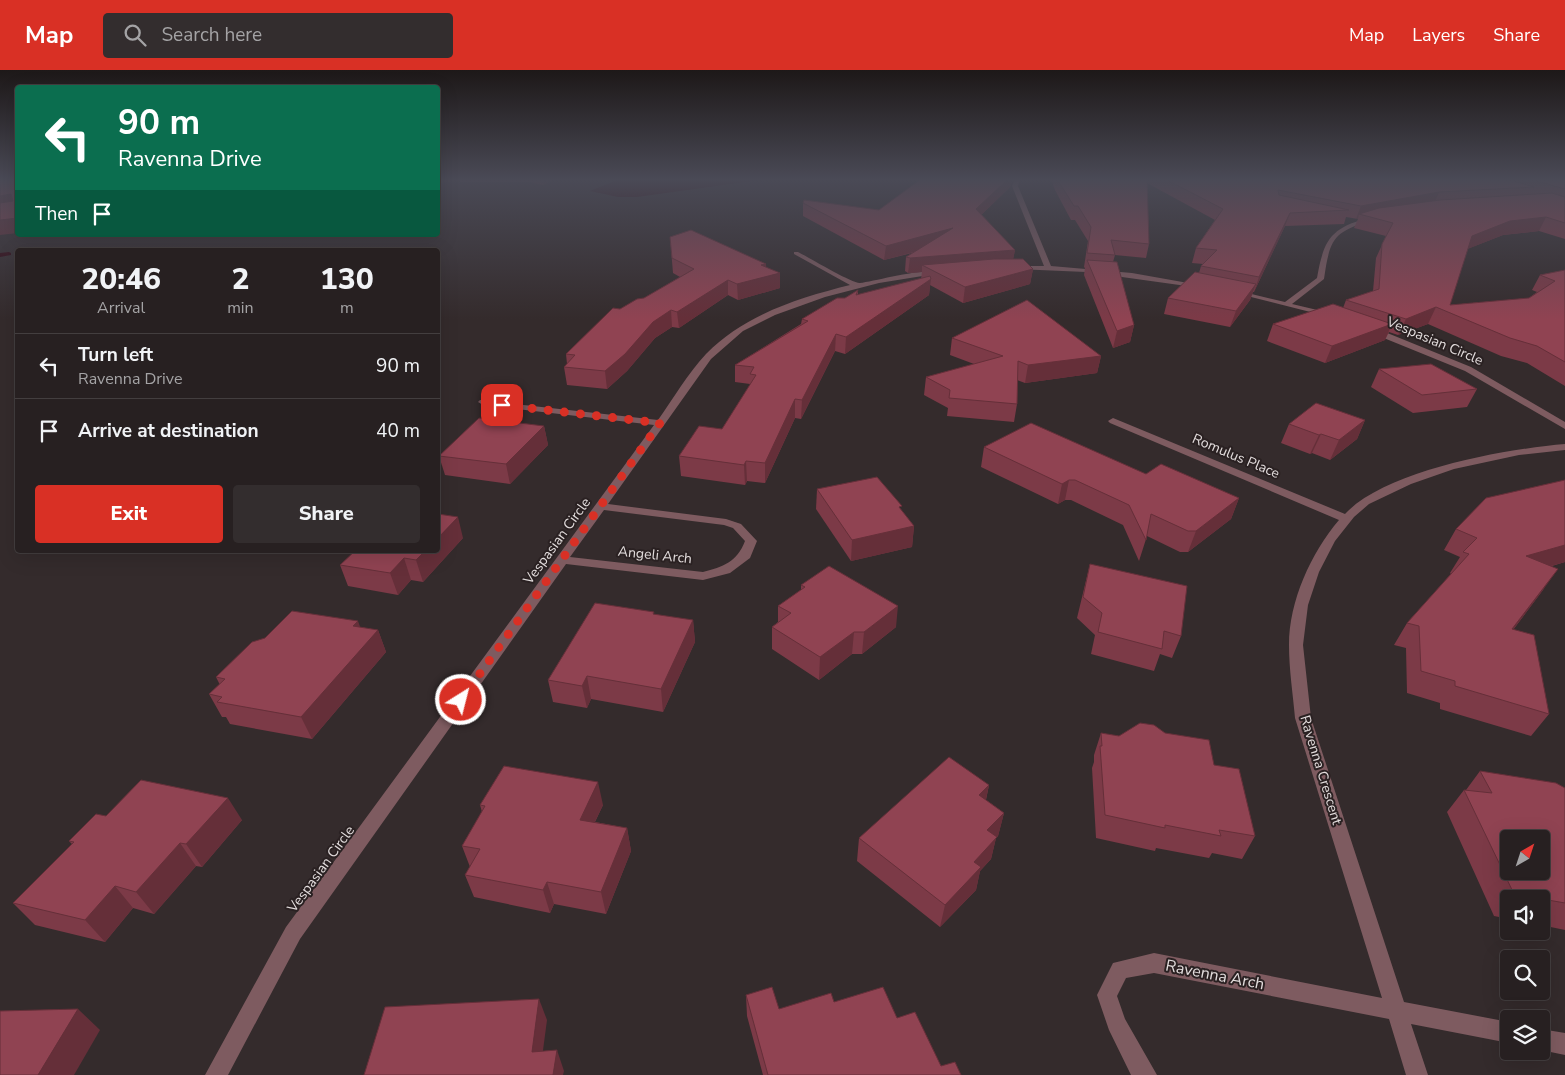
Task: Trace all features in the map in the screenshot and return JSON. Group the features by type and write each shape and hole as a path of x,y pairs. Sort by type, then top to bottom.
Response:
{"street":[{"path":"1031,226 1049,269"},
{"path":"1287,304 1320,279 1326,245 1334,234 1352,226"},
{"path":"796,253 855,285"},
{"path":"1003,269 1049,269 1141,276 1219,289 1287,304 1339,319"},
{"name":"Vespasian Circle","path":"216,1075 293,933 708,357 735,333 764,317 799,303 855,285 947,272"},
{"name":"Vespasian Circle","path":"1356,325 1408,343 1468,369 1565,426"},
{"path":"483,402 660,423"},
{"name":"Romulus Place","path":"1113,421 1348,519"},
{"name":"Ravenna Crescent","path":"1417,1075 1303,718 1297,660 1298,621 1309,585 1331,537 1363,502 1419,476 1492,458 1565,447"},
{"name":"Angeli Arch","path":"562,560 703,576 726,570 746,555 751,541 737,526 726,522 601,506"},
{"name":"Ravenna Arch","path":"1146,1075 1141,1071 1116,1023 1107,995 1120,970 1154,963 1396,1010"},
{"path":"1396,1010 1500,1030"},
{"path":"1550,1041 1565,1044"}],"building":[{"path":"847,226 992,226 1015,250 906,257 953,228 886,246"},
{"path":"1148,226 1149,244 1111,240 1115,255 1087,253 1091,227"},
{"path":"1211,226 1284,226 1259,277 1201,266 1217,250 1196,248"},
{"path":"1391,226 1498,226 1472,236 1450,305 1529,298 1555,281 1540,275 1565,270 1565,362 1537,346 1510,338 1436,307 1406,319 1346,300 1379,289 1382,244"},
{"path":"691,230 766,264 761,265 780,273 737,284 728,280 677,312 671,310 653,322 625,354 605,371 564,367 575,355 566,354 613,308 620,309 637,299 644,298 694,269 672,258 670,237"},
{"path":"994,259 1023,259 1033,269 965,287 922,265"},
{"path":"1087,260 1117,262 1134,325 1117,331"},
{"path":"1195,272 1256,284 1236,311 1168,298"},
{"path":"930,276 931,279 846,337 836,334 802,400 795,399 765,463 746,461 744,465 679,456 699,426 722,429 756,375 750,374 754,367 735,365 808,321 802,319 837,298 845,298 858,290 856,295"},
{"path":"1027,300 1101,356 1028,365 1018,361 1017,404 949,398 950,390 926,377 1003,356 952,338"},
{"path":"1333,304 1392,324 1332,346 1273,324"},
{"path":"1431,364 1477,389 1422,395 1379,369"},
{"path":"1316,403 1365,420 1339,440 1289,424"},
{"path":"479,418 544,426 506,464 440,455"},
{"path":"1031,423 1146,474 1161,464 1239,498 1196,531 1188,531 1151,514 1146,540 1129,505 1075,480 1069,480 1062,484 984,447"},
{"path":"877,477 902,506 899,507 914,526 852,540 817,489"},
{"path":"1565,480 1565,545 1526,556 1558,569 1512,629 1534,635 1549,714 1455,686 1455,681 1421,671 1419,626 1407,623 1469,554 1463,552 1477,538 1456,529 1486,498"},
{"path":"440,514 458,517 440,536"},
{"path":"353,553 423,553 416,560 404,558 390,573 340,565"},
{"path":"1090,564 1187,586 1181,636 1164,631 1162,649 1098,632 1102,613 1083,597"},
{"path":"829,566 898,606 864,632 854,632 820,657 772,627 791,613 778,606 805,587 801,585"},
{"path":"595,603 693,620 661,689 587,676 582,686 548,680"},
{"path":"292,611 358,621 353,626 378,630 301,717 217,702 222,697 209,694 225,679 216,677 252,642 265,638"},
{"path":"1140,723 1154,725 1165,733 1209,740 1214,765 1239,769 1255,836 1219,830 1221,836 1165,825 1165,828 1105,815 1100,746 1102,746 1101,733 1119,736"},
{"path":"949,757 989,785 979,795 1004,813 987,830 997,837 974,862 981,867 945,905 859,838"},
{"path":"504,766 598,782 580,820 627,828 601,892 547,882 543,890 465,875 480,849 462,846 485,806 480,805"},
{"path":"1480,771 1556,783 1565,788 1565,903 1550,900 1550,890 1512,890 1507,880 1550,880 1550,830 1500,830 1500,865 1464,790 1492,793"},
{"path":"141,780 228,798 186,844 180,843 136,892 115,886 85,920 13,903 74,842 69,841 96,814 106,816"},
{"path":"772,987 779,1009 831,993 834,1002 883,987 897,1018 915,1012 941,1066 955,1062 961,1075 768,1075 746,995"},
{"path":"539,999 532,1052 557,1050 553,1075 364,1075 385,1007"},
{"path":"78,1009 38,1075 0,1075 0,1011"}],"waterway":[{"path":"0,255 9,254"}],"route":[{"path":"461,700 660,423 502,405"}]}
